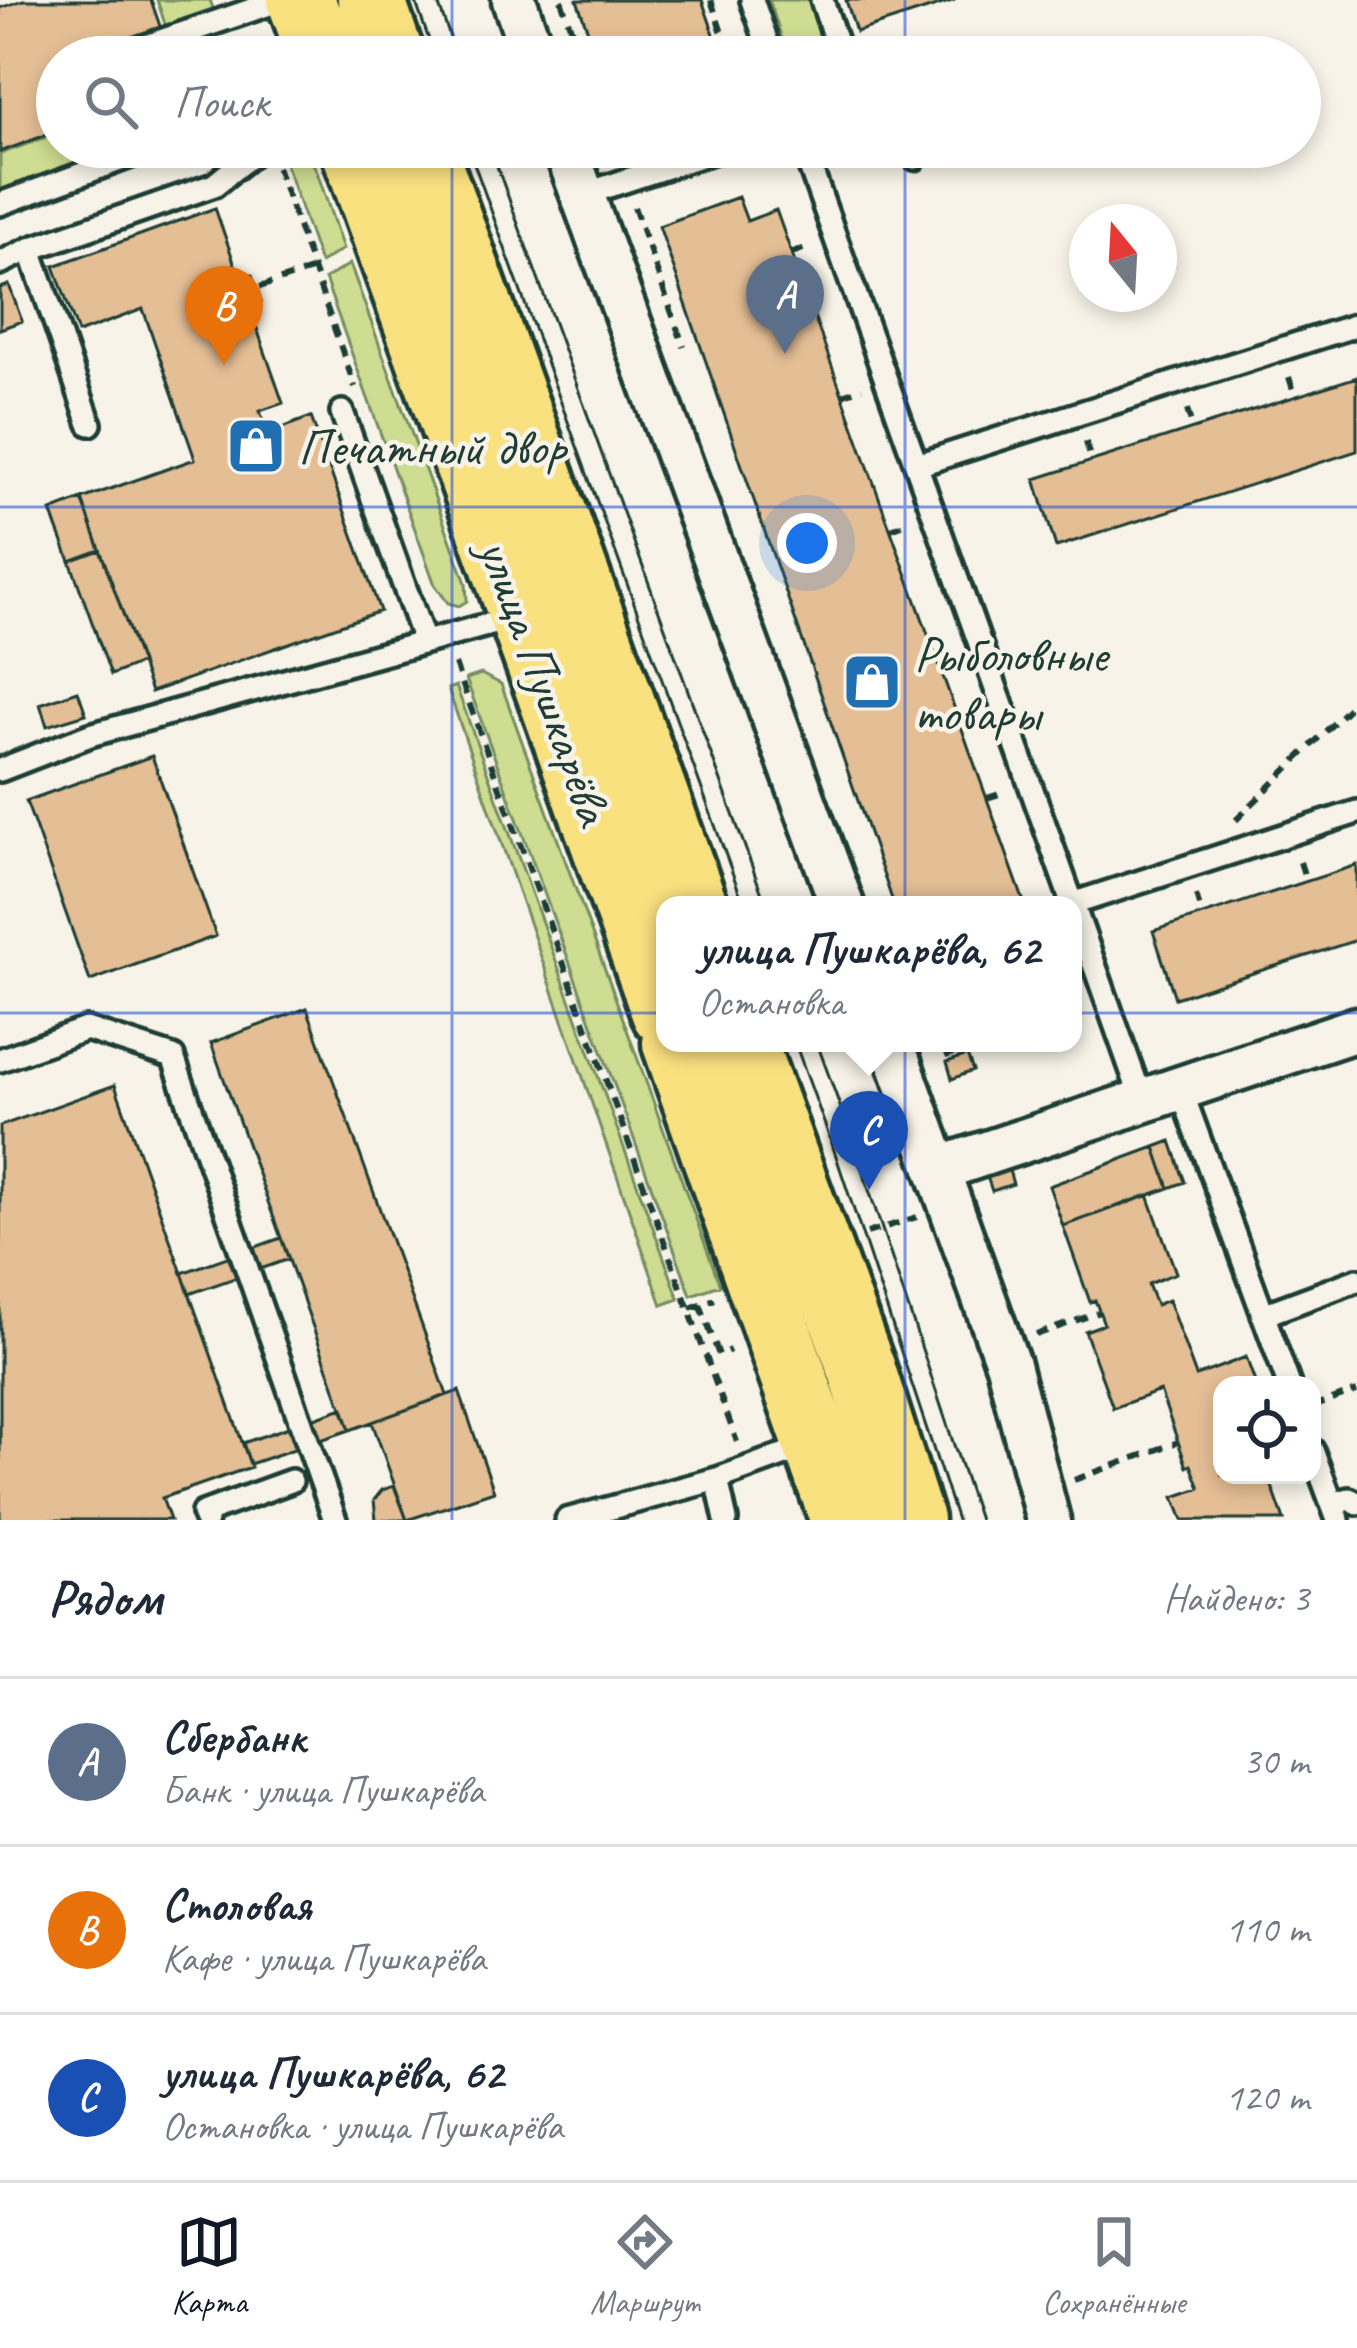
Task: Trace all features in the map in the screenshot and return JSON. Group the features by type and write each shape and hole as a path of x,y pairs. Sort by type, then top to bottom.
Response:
{"main road":[{"path":"301,0 314,36"},
{"path":"371,0 384,36"},
{"name":"улица Пушкарёва","path":"362,168 656,987"},
{"name":"улица Пушкарёва","path":"430,168 691,896"},
{"path":"523,615 584,596"},
{"path":"679,1052 844,1520"},
{"path":"746,1052 910,1520"},
{"path":"818,1442 879,1421"}],"street":[{"path":"514,0 527,36"},
{"path":"572,168 839,896"},
{"path":"945,1187 1161,1094 1357,1029"},
{"path":"895,1052 1056,1502"}],"lane":[{"path":"176,36 281,0"},
{"path":"752,0 765,36"},
{"path":"822,0 834,36"},
{"path":"0,204 98,168"},
{"path":"0,263 214,185 235,168"},
{"path":"582,195 664,168"},
{"path":"810,168 1070,896"},
{"path":"30,249 90,424"},
{"path":"916,465 1357,325"},
{"path":"351,405 434,638"},
{"path":"0,770 90,735 523,615"},
{"path":"1082,902 1357,812"},
{"path":"1082,924 1263,1315 1285,1376"},
{"path":"0,1060 86,1029 173,1057 335,1520"},
{"path":"1263,1315 1357,1280"},
{"path":"567,1520 717,1479 818,1442"},
{"path":"1321,1474 1335,1512 1349,1499 1357,1503"},
{"path":"717,1479 726,1520"},
{"path":"206,1520 203,1513 291,1481"}],"path":[{"path":"561,0 574,36"},
{"path":"711,0 723,36"},
{"path":"277,168 314,269 351,405"},
{"path":"260,287 314,269"},
{"path":"1286,365 1295,396"},
{"path":"1183,398 1193,429"},
{"path":"1082,430 1091,461"},
{"path":"434,638 691,1308 746,1468"},
{"path":"1187,867 1357,700"},
{"path":"858,1236 945,1187"},
{"path":"691,1308 712,1300 718,1317"},
{"path":"700,1304 719,1355 730,1351 724,1334"},
{"path":"1023,1340 1100,1312"},
{"path":"1321,1404 1357,1391"},
{"path":"1056,1502 1178,1442"}],"green space":[{"path":"157,0 210,0 214,11 166,27"},
{"path":"769,0 810,0 821,36 781,36"},
{"path":"36,141 36,168 72,168 0,195 0,154"},
{"path":"287,168 316,169 343,249 320,263"},
{"path":"350,264 466,583 467,601 459,606 448,603 435,585 325,279"},
{"path":"481,674 501,684 720,1285 691,1295 466,679"},
{"path":"456,686 679,1299 662,1305 448,689"}],"building":[{"path":"23,0 151,0 161,29 141,36 36,36 36,139 0,152 0,8"},
{"path":"577,0 702,0 715,36 590,36"},
{"path":"846,0 955,0 856,32"},
{"path":"738,197 747,221 776,210 1022,896 891,896 659,226"},
{"name":"Печатный двор","path":"215,208 240,279 223,284 232,312 249,306 283,403 260,411 268,433 311,417 380,611 151,692 82,499 195,459 143,309 78,333 54,266"},
{"path":"252,275 261,302 232,312 223,284"},
{"path":"9,285 22,321 0,329 0,288"},
{"path":"1357,377 1357,451 1056,547 1035,479"},
{"path":"82,499 100,550 70,561 51,511"},
{"path":"100,550 141,663 111,675 70,561"},
{"path":"78,691 86,714 47,726 40,704"},
{"path":"152,756 216,936 90,981 26,801"},
{"path":"1357,865 1357,940 1175,998 1153,931"},
{"path":"307,1008 447,1395 350,1430 211,1043"},
{"path":"967,1055 973,1071 952,1079 947,1062"},
{"path":"115,1085 251,1467 162,1498 170,1520 0,1520 0,1126"},
{"path":"1171,1141 1185,1182 1169,1188 1155,1147"},
{"path":"1155,1147 1169,1188 1063,1226 1049,1186"},
{"path":"1008,1167 1013,1184 992,1191 986,1174"},
{"path":"1148,1195 1176,1273 1148,1284 1156,1305 1168,1300 1196,1376 1246,1357 1253,1376 1213,1376 1213,1484 1271,1484 1284,1520 1183,1520 1174,1497 1200,1488 1191,1465 1187,1467 1160,1391 1113,1408 1085,1331 1104,1324 1095,1300 1090,1302 1063,1226"},
{"path":"281,1238 289,1259 189,1294 182,1273"},
{"path":"459,1391 494,1491 407,1520 372,1422"},
{"path":"343,1408 350,1430 250,1464 243,1443"},
{"path":"394,1486 407,1520 376,1520 374,1500 382,1490"}],"tram line":[{"path":"415,0 428,36"},
{"path":"437,0 450,36"},
{"path":"476,168 741,896"},
{"path":"498,168 763,896"},
{"path":"798,1052 957,1520"},
{"path":"820,1052 979,1520"}],"place":[{"name":"Сбербанк","path":"785,354"},
{"name":"Столовая","path":"224,365"},
{"name":"Печатный двор","path":"256,446"},
{"name":"Рыболовные товары","path":"872,682"},
{"name":"улица Пушкарёва, 62","path":"869,1190"}]}
